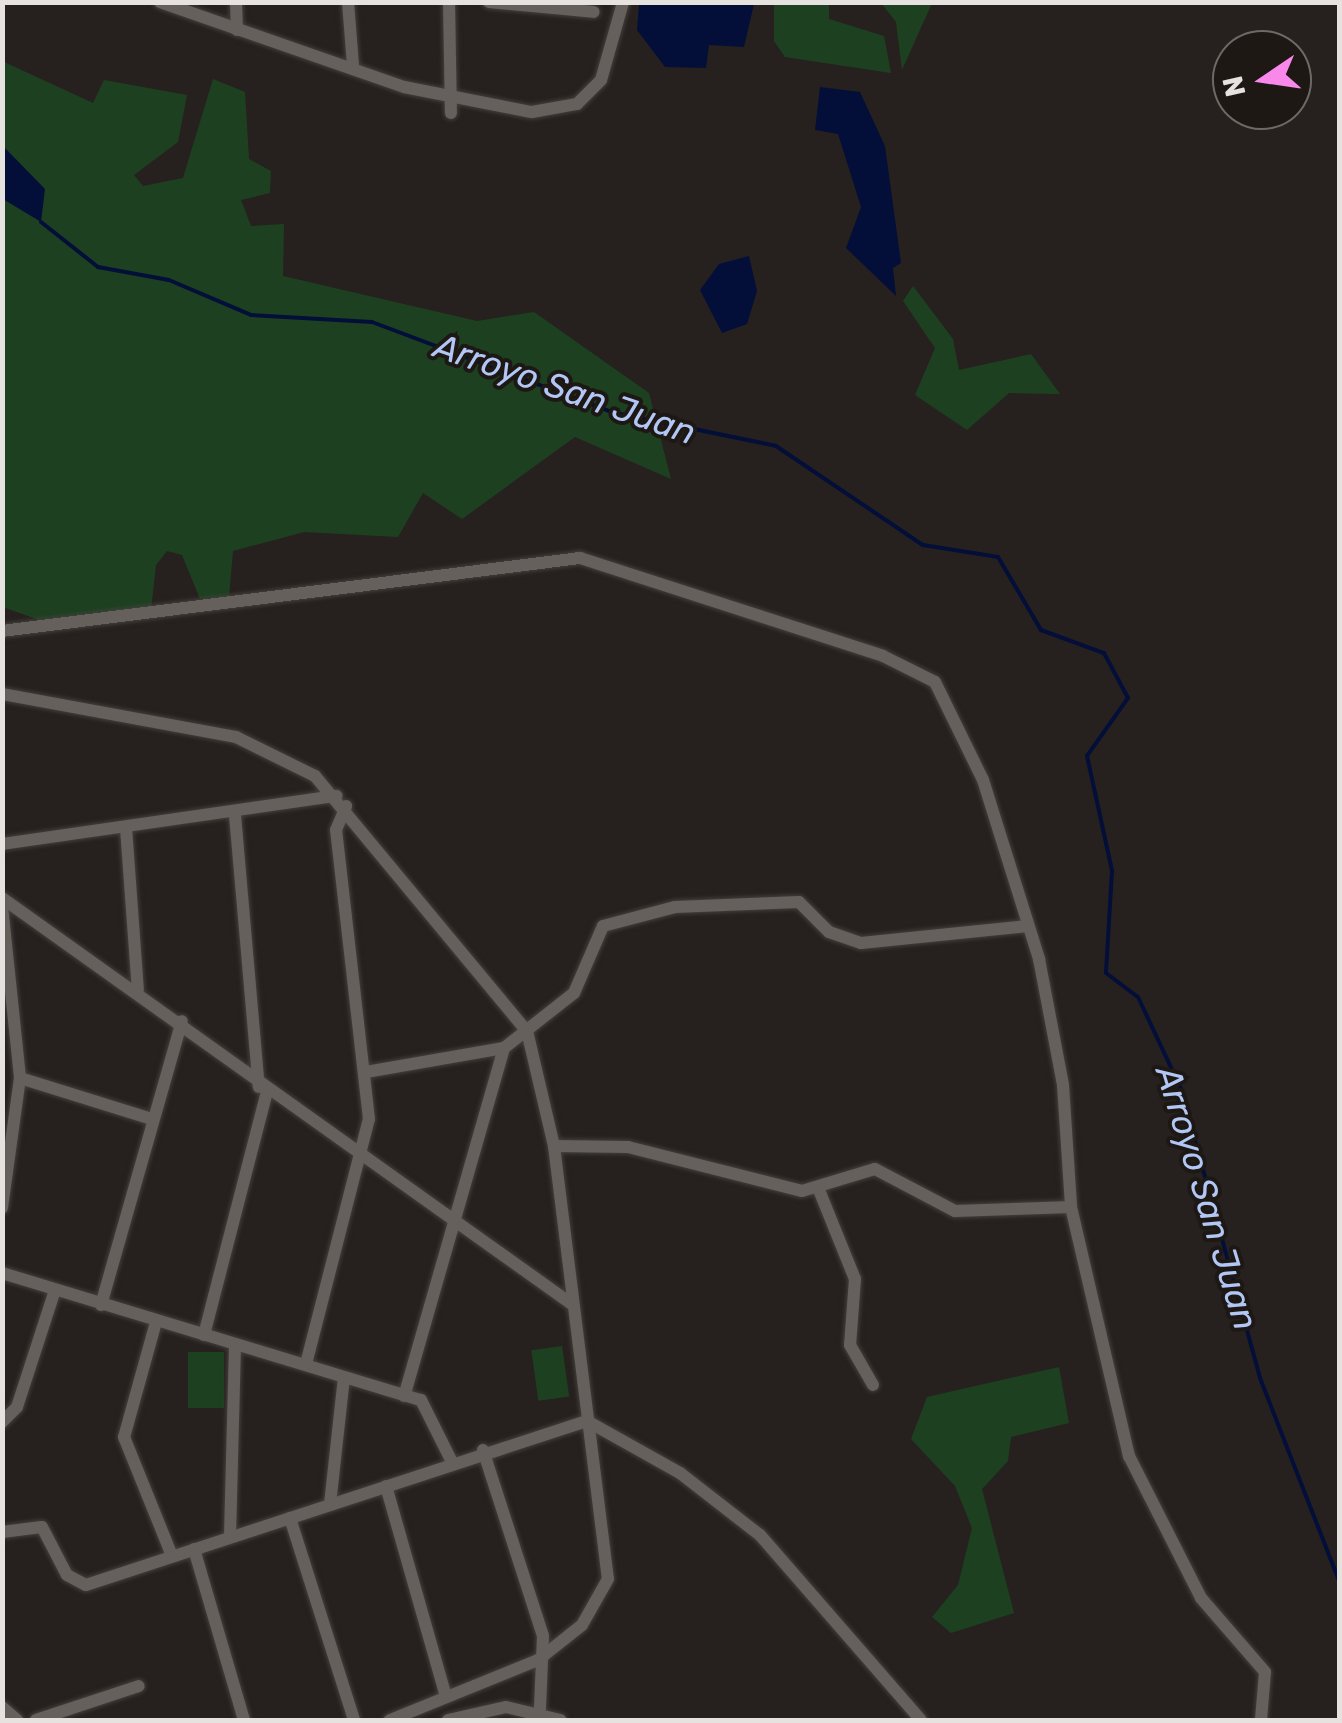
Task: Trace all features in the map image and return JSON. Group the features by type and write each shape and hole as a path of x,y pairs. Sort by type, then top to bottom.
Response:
{"street":[{"path":"160,2 353,66 452,107 532,112 577,104 618,45 623,2"},
{"path":"236,2 237,30"},
{"path":"348,2 353,66"},
{"path":"449,2 452,107"},
{"path":"490,2 594,12"},
{"path":"2,631 600,560 935,682 983,780 1028,926 1063,1085 1072,1208 1129,1456 1201,1598 1265,1672 1261,1720"},
{"path":"2,694 236,737 341,801 527,1031 554,1146 608,1578 582,1625 538,1660 390,1720"},
{"path":"2,844 341,801"},
{"path":"306,1364 362,1158 366,1072 336,830 341,801"},
{"path":"204,1335 263,1090 235,815"},
{"path":"126,828 138,990"},
{"path":"2,898 182,1022 263,1090 457,1221 573,1306"},
{"path":"366,1072 504,1048 574,993 603,926 676,908 799,902 828,932 860,943 1028,926"},
{"path":"2,906 20,1078 2,1208"},
{"path":"101,1305 182,1022"},
{"path":"404,1396 504,1048"},
{"path":"20,1078 152,1119"},
{"path":"554,1146 600,1142 819,1190 875,1169 955,1211 1072,1208"},
{"path":"819,1190 855,1279 850,1345 873,1385"},
{"path":"2,1273 404,1396 429,1407 452,1462"},
{"path":"4,1416 56,1290"},
{"path":"156,1322 125,1445 172,1556"},
{"path":"230,1536 235,1344"},
{"path":"330,1504 344,1378"},
{"path":"2,1532 42,1526 67,1575 86,1586 483,1450 587,1421 680,1473 760,1535 922,1720"},
{"path":"483,1450 543,1636 538,1660 540,1709"},
{"path":"386,1486 446,1697"},
{"path":"290,1518 354,1720"},
{"path":"194,1549 244,1720"},
{"path":"36,1720 138,1686"},
{"path":"2,1707 18,1720"},
{"path":"448,1720 540,1709 560,1720"}],"green space":[{"path":"774,3 829,3 829,19 884,36 891,73 785,57 774,41"},
{"path":"881,3 932,3 902,70 896,22"},
{"path":"2,61 93,103 104,80 187,95 178,142 134,175 143,186 183,178 213,79 245,92 249,159 271,171 270,193 241,200 251,226 284,224 283,276 477,321 534,312 649,393 671,479 575,437 462,519 423,493 398,537 304,532 233,551 229,597 200,599 182,555 167,551 156,565 151,610 50,624 3,607"},
{"path":"913,286 953,339 959,370 1031,354 1060,394 1009,393 967,430 915,395 935,348 903,301"},
{"path":"562,1346 569,1397 538,1401 531,1350"},
{"path":"188,1352 224,1352 224,1408 188,1408"},
{"path":"1059,1367 1069,1423 1011,1437 1008,1461 982,1489 1014,1613 951,1633 932,1617 958,1585 972,1528 955,1486 911,1439 927,1397"}],"water":[{"path":"639,3 754,4 744,47 709,45 706,68 665,67 637,30"},
{"path":"820,87 860,92 885,146 901,263 893,268 896,296 846,248 861,207 838,134 815,130"},
{"path":"3,146 45,189 41,222 3,199"},
{"path":"749,256 757,291 747,324 722,333 700,290 719,264"}],"waterway":[{"name":"Arroyo San Juan","path":"41,222 98,267 169,280 251,315 372,322 611,412 776,446 923,545 998,557 1041,630 1104,653 1128,698 1087,756 1112,871 1106,973 1138,997 1181,1089 1260,1378 1340,1583"}]}
